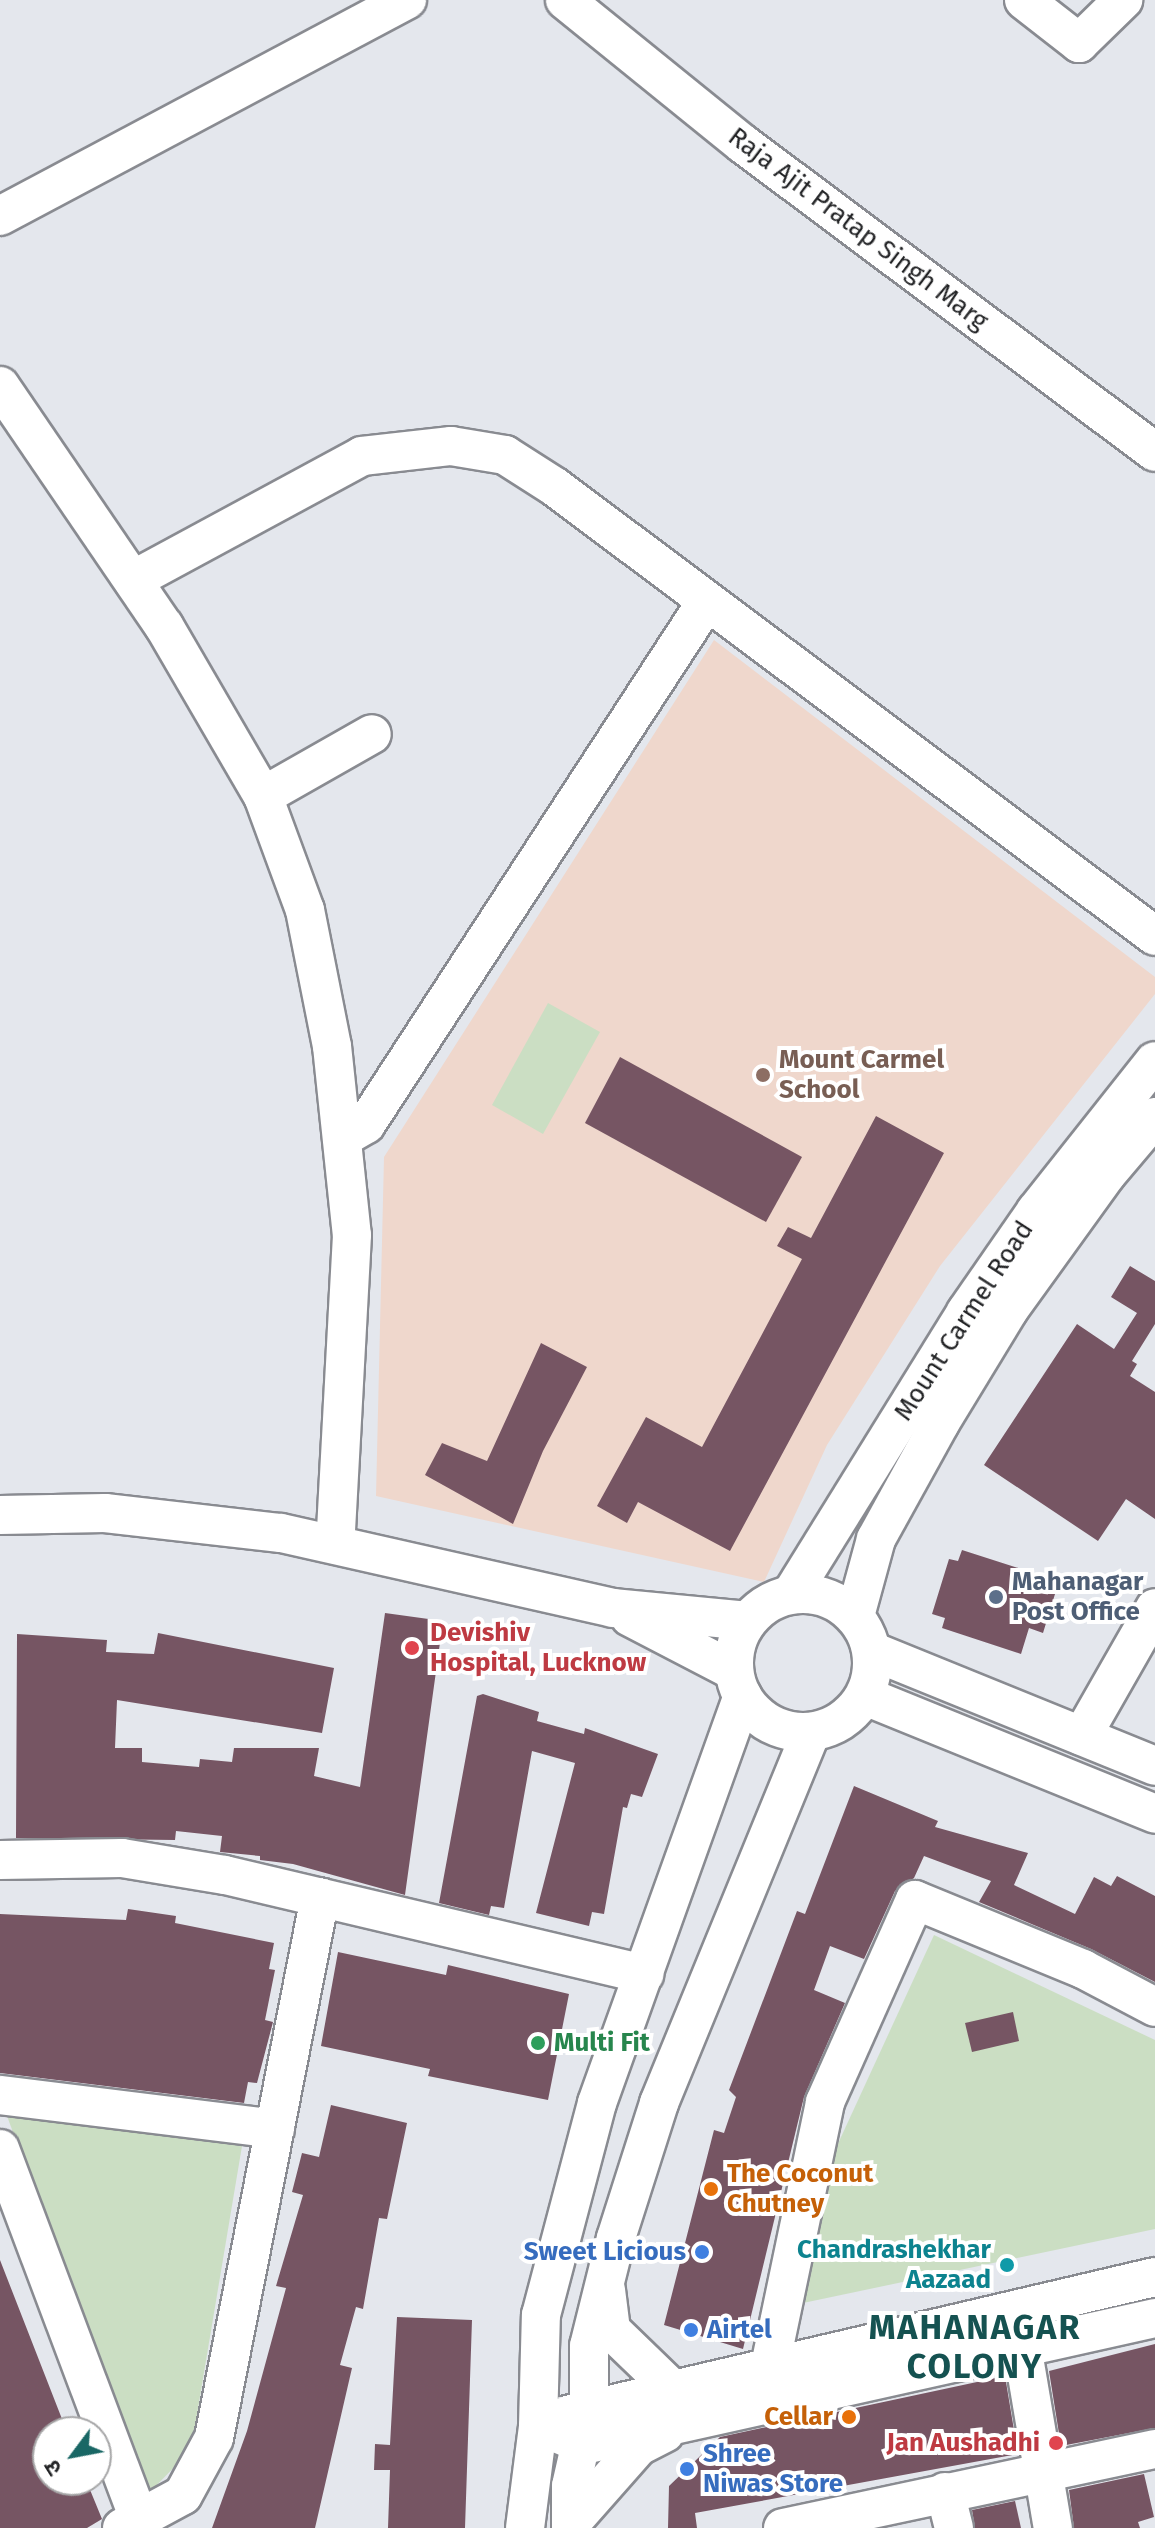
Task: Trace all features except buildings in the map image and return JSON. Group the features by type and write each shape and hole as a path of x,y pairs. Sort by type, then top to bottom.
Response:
{"street":[{"path":"0,216 407,0"},
{"name":"Raja Ajit Pratap Singh Marg","path":"565,0 743,144 1155,452"},
{"path":"1024,0 1079,43 1123,0"},
{"path":"0,386 133,580 263,796 305,910 332,1046 352,1235 335,1545"},
{"path":"133,580 362,456 451,446 505,455 707,601 1155,936"},
{"path":"342,1138 366,1124 707,601"},
{"path":"263,796 372,734"},
{"name":"Mount Carmel Road","path":"792,1593 966,1312 1036,1211 1155,1061"},
{"path":"855,1616 876,1539 940,1423 1008,1311 1106,1175 1155,1117"},
{"path":"0,1515 105,1513 281,1533 613,1608 747,1621"},
{"path":"525,2528 538,2426 541,2315 597,2103 644,1974 738,1684 736,1643 747,1621 767,1603 792,1593 826,1597 855,1616 872,1651 873,1672 865,1696 842,1721 811,1732 784,1729 760,1717 738,1684 613,1608"},
{"path":"1082,1736 1155,1608"},
{"path":"872,1651 1155,1766"},
{"path":"865,1696 1155,1814"},
{"path":"571,2525 571,2486 584,2445 589,2407 589,2346 659,2103 811,1732"},
{"path":"0,1860 122,1858 320,1897 644,1974"},
{"path":"0,2149 130,2523 183,2495 214,2438 320,1897"},
{"path":"771,2384 825,2102 915,1900 1083,1969 1155,2007"},
{"path":"0,2095 275,2129"},
{"path":"771,2384 1015,2310 1155,2277"},
{"path":"605,2283 611,2330 680,2404"},
{"path":"1015,2310 1024,2347 1041,2470 1053,2528"},
{"path":"538,2426 589,2407 680,2404 771,2384 1024,2347 1155,2318"},
{"path":"538,2426 584,2445 680,2404"},
{"path":"571,2525 680,2404"},
{"path":"783,2528 1041,2470 1155,2449"},
{"path":"945,2492 954,2528"}],"shaded area":[{"name":"Mount Carmel School","path":"714,640 1155,977 1155,994 940,1266 827,1445 764,1582 376,1496 384,1157"}],"green space":[{"path":"548,1003 600,1032 543,1134 492,1105"},
{"path":"934,1935 1155,2040 1155,2229 803,2303 836,2148"},
{"path":"7,2116 242,2146 191,2450 147,2495"}],"place":[{"name":"Mount Carmel School","path":"763,1075"},
{"name":"Mahanagar Post Office","path":"996,1597"},
{"name":"Devishiv Hospital, Lucknow","path":"412,1648"},
{"name":"Multi Fit","path":"538,2043"},
{"name":"The Coconut Chutney","path":"711,2189"},
{"name":"Sweet Licious","path":"702,2252"},
{"name":"Chandrashekhar Aazaad","path":"1007,2265"},
{"name":"Airtel","path":"691,2330"},
{"name":"Cellar","path":"849,2417"},
{"name":"Jan Aushadhi","path":"1056,2443"},
{"name":"Shree Niwas Store","path":"687,2469"}],"district":[{"name":"MAHANAGAR COLONY","path":"975,2346"}]}
